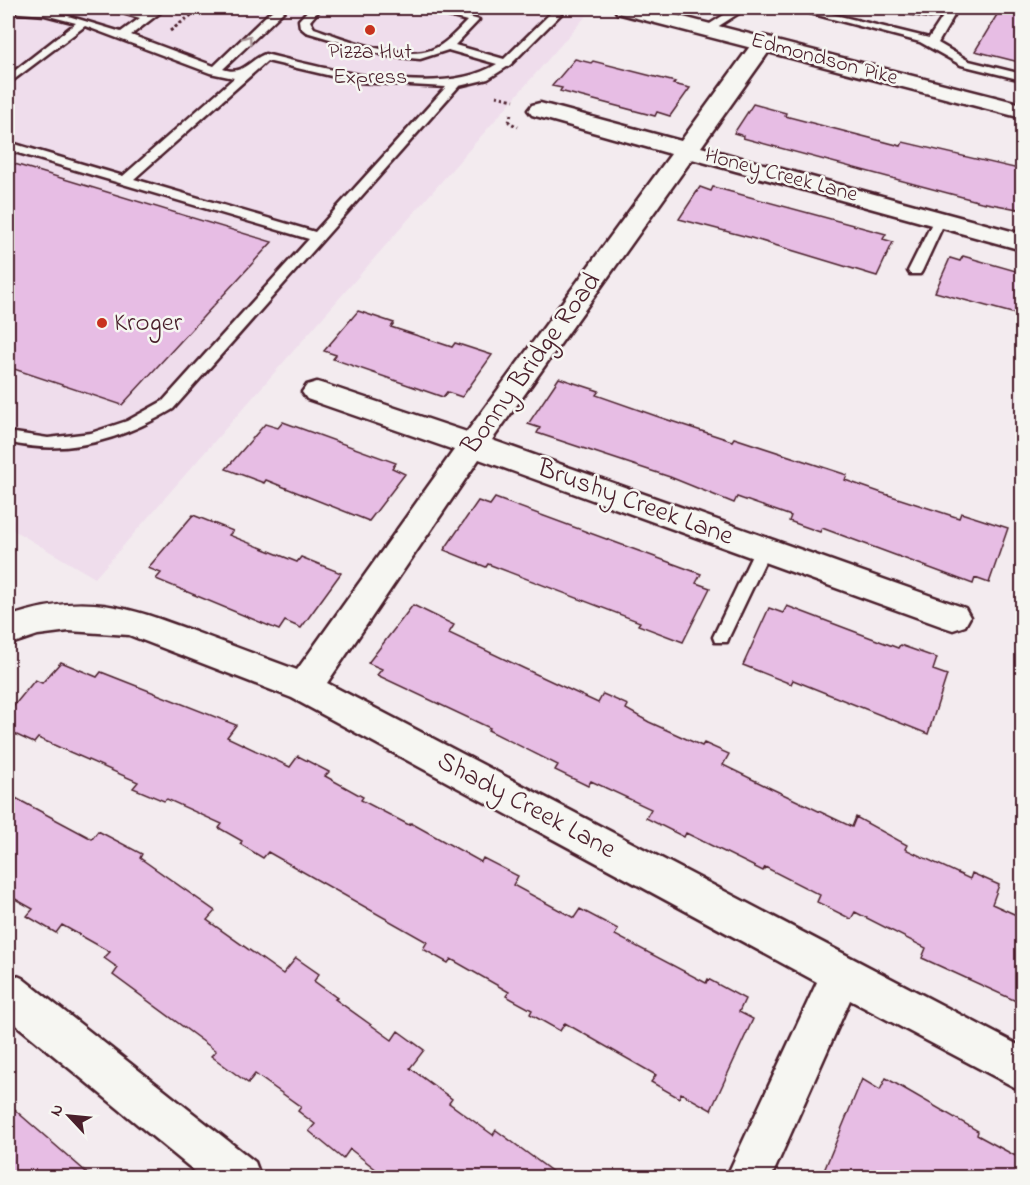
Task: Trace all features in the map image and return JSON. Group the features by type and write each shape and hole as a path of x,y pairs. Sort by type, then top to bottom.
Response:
{"street":[{"name":"Edmondson Pike","path":"626,8 1023,111"},
{"name":"Bonny Bridge Road","path":"304,688 473,445 764,44"},
{"name":"Honey Creek Lane","path":"540,110 1023,242"},
{"name":"Brushy Creek Lane","path":"317,392 473,445 953,617"},
{"name":"Shady Creek Lane","path":"8,631 40,621 69,616 122,620 304,688 1023,1070"},
{"path":"748,1178 842,973"},
{"path":"8,992 239,1178"}],"lane":[{"path":"64,8 84,22"},
{"path":"116,8 148,17"},
{"path":"123,36 161,8"},
{"path":"214,71 239,50 258,26 282,8"},
{"path":"316,8 304,20 305,27 316,33 379,50 414,56 431,54 446,46 474,20 425,8"},
{"path":"126,180 265,57 357,79 455,84 484,77 506,63 562,8"},
{"path":"707,29 742,8"},
{"path":"796,8 932,43 965,63 1023,77"},
{"path":"896,8 930,14 955,9"},
{"path":"8,9 45,12 84,22 214,71 229,75 246,73"},
{"path":"932,43 955,9"},
{"path":"8,81 84,22"},
{"path":"446,46 506,63"},
{"path":"8,437 33,442 72,440 125,428 168,405 455,84"},
{"path":"8,146 318,237"},
{"path":"915,271 940,219"},
{"path":"722,637 763,549"}],"path":[{"path":"151,46 201,8"}],"shaded area":[{"path":"8,8 593,8 95,578 8,527"}],"building":[{"path":"1001,8 1023,8 1023,63 975,51"},
{"path":"575,59 591,63 593,61 690,88 670,116 657,112 655,116 560,91 562,88 552,86"},
{"path":"753,104 786,113 785,116 901,146 903,142 1023,170 1023,210 981,202 743,138 744,136 734,133"},
{"name":"Kroger","path":"8,162 272,242 122,405 8,367"},
{"path":"700,187 711,191 713,187 886,234 883,239 893,242 877,276 679,219"},
{"path":"963,256 1023,273 1023,316 935,292 950,258 960,261"},
{"path":"358,311 394,323 391,327 452,347 455,343 492,355 462,397 447,392 443,397 333,359 336,355 324,351"},
{"path":"559,378 599,391 596,395 659,417 732,441 734,438 847,475 845,480 882,493 959,518 961,513 1008,528 989,583 975,578 973,584 822,528 820,532 789,521 791,516 737,497 734,503 670,477 537,433 540,428 528,424"},
{"path":"283,422 396,463 392,468 405,474 369,521 266,480 264,483 226,469 265,424 278,428"},
{"path":"495,498 701,574 696,583 710,588 683,642 638,625 640,622 488,564 486,567 444,550 478,501 490,505"},
{"path":"193,515 233,531 229,535 297,562 301,557 341,573 301,628 285,621 279,630 156,579 161,573 148,568"},
{"path":"413,605 454,625 449,633 523,668 598,703 603,694 628,705 626,709 649,722 702,746 704,743 729,754 723,765 766,786 852,827 856,817 907,845 905,849 970,879 972,873 999,885 992,904 1023,918 1023,983 1016,1001 922,958 926,948 855,912 851,919 817,902 820,895 765,867 763,871 686,833 684,837 646,818 651,809 591,781 588,786 555,770 558,765 488,730 490,728 377,675 382,669 368,663"},
{"path":"787,606 898,648 900,645 937,658 933,670 947,675 928,734 793,680 791,684 743,665 769,608 783,613"},
{"path":"61,662 97,677 101,672 236,725 227,737 290,767 298,756 329,772 325,776 363,797 361,800 409,825 411,823 481,862 483,858 518,876 513,885 574,918 580,909 618,929 615,935 706,983 708,979 745,999 739,1012 753,1019 711,1110 681,1093 679,1098 651,1082 656,1075 565,1023 560,1031 530,1014 532,1010 506,996 509,992 451,959 448,963 423,949 427,942 268,852 263,858 240,844 242,841 219,828 222,824 167,799 164,801 133,788 138,782 38,738 34,743 8,731 8,713 35,680 42,683"},
{"path":"8,794 92,839 98,831 142,854 140,858 215,911 207,920 283,974 296,958 319,974 314,981 337,998 335,999 392,1040 398,1031 424,1050 410,1068 452,1099 449,1103 493,1135 496,1130 561,1178 387,1178 350,1149 343,1159 309,1131 315,1124 298,1111 301,1107 255,1074 248,1083 211,1056 216,1051 113,975 118,968 104,958 110,952 62,925 56,933 27,916 33,909 8,895"},
{"path":"886,1078 978,1131 977,1135 1023,1160 1023,1178 821,1178 862,1079 880,1090"},
{"path":"8,1104 93,1178 8,1178"}],"place":[{"name":"Pizza Hut Express","path":"370,30"},
{"name":"Kroger","path":"102,323"}]}
